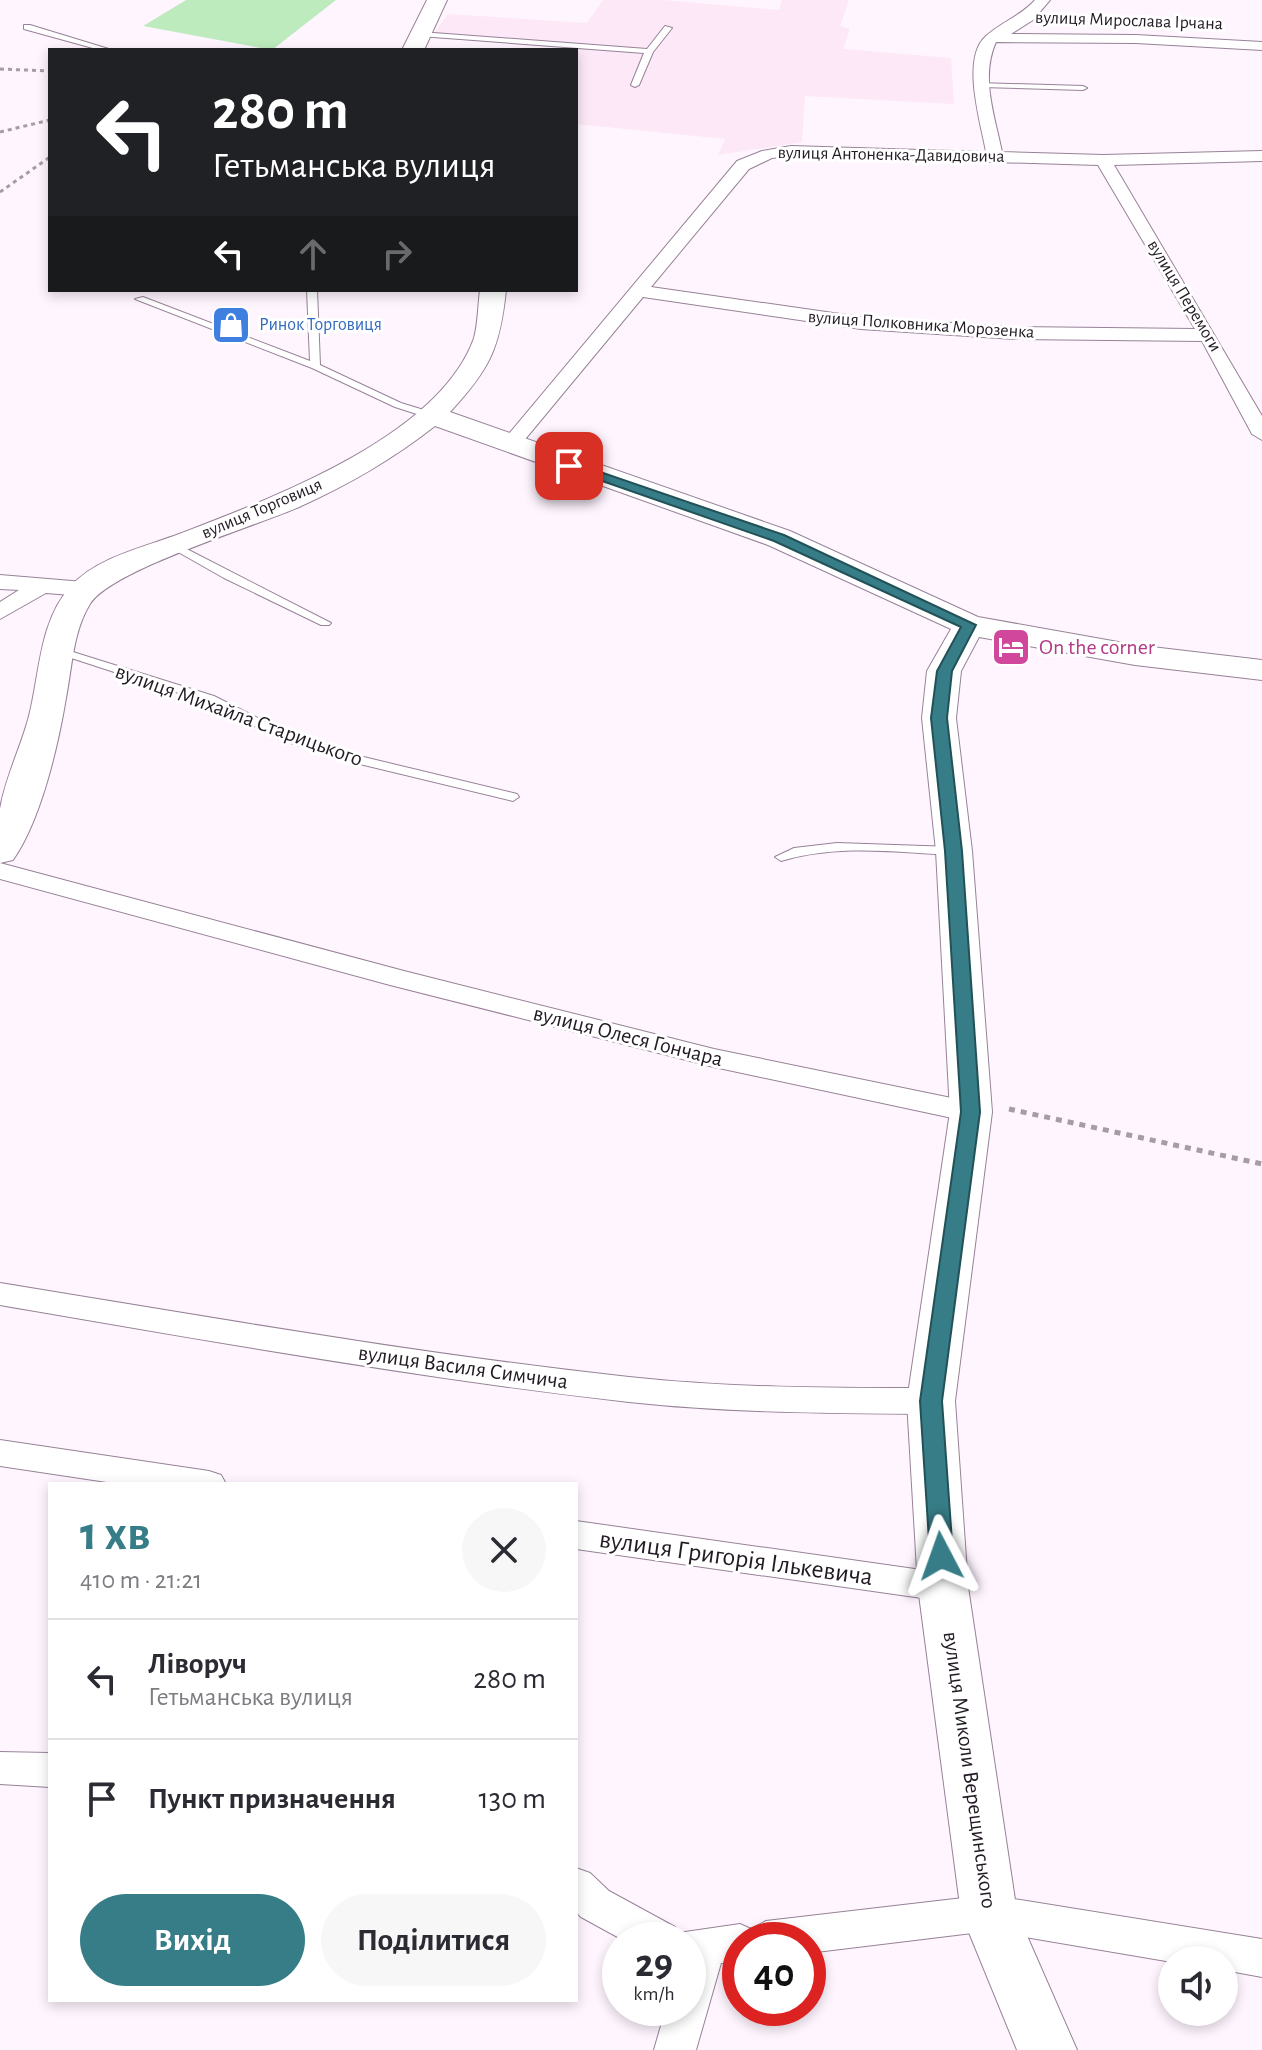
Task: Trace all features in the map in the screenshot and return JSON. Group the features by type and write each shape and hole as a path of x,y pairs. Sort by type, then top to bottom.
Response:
{"street":[{"path":"416,42 437,0"},
{"path":"995,156 981,85 983,55 994,38 1028,17 1043,0"},
{"name":"вулиця Мирослава Ірчана","path":"994,38 1136,39 1262,46"},
{"name":"вулиця Антоненка-Давидовича","path":"510,445 743,165 768,154 791,151 1103,160 1262,156"},
{"name":"вулиця Перемоги","path":"1103,160 1208,335 1262,434"},
{"name":"вулиця Полковника Морозенка","path":"636,290 861,323 1014,333 1208,335"},
{"name":"вулиця Торговиця","path":"84,589 136,561 327,481 384,451 433,416 458,389 483,349 495,305 493,292"},
{"path":"433,416 779,538 969,625 1135,655 1262,670"},
{"path":"0,582 84,589 66,623 20,808 0,852"},
{"path":"0,612 43,585"},
{"name":"вулиця Миколи Верещинського","path":"969,625 944,671 939,718 954,851 971,1112 931,1401 943,1587 989,1913 1047,2050"},
{"name":"вулиця Олеся Гончара","path":"0,871 414,983 672,1047 971,1112"},
{"name":"вулиця Василя Симчича","path":"0,1294 391,1359 631,1390 779,1400 931,1401"},
{"path":"0,1453 196,1482"},
{"name":"вулиця Григорія Ількевича","path":"578,1535 943,1587"},
{"path":"0,1768 48,1770"},
{"path":"578,1888 595,1904 628,1922"},
{"path":"826,1933 989,1913 1262,1958"},
{"path":"675,2050 682,2026"}],"lane":[{"path":"27,27 101,48"},
{"path":"635,85 649,51 668,28"},
{"path":"416,42 571,48"},
{"path":"578,48 649,51"},
{"path":"981,85 1083,88"},
{"path":"312,292 315,366"},
{"path":"140,299 315,366 398,405 433,416"},
{"path":"175,546 228,576 325,623"},
{"name":"вулиця Михайла Старицького","path":"60,651 210,699 286,737 343,756 513,797"},
{"path":"781,857 789,851 847,848 954,851"}],"path":[{"path":"0,69 48,71"},
{"path":"0,132 48,120"},
{"path":"0,192 48,158"},
{"path":"971,1112 999,1108 1026,1112 1262,1164"}],"shaded area":[{"path":"603,0 664,0 779,10 782,0 849,0 840,26 850,29 843,49 951,58 954,104 805,96 802,142 718,155 725,139 578,124 578,48 431,37 448,14 587,23"}],"green space":[{"path":"186,0 336,0 275,48 143,26"}],"place":[{"name":"Ринок Торговиця","path":"231,325"},
{"name":"On the corner","path":"1011,647"}],"route":[{"path":"569,466 779,538 969,625 944,671 939,718 954,851 971,1112 931,1401 941,1556"}]}
